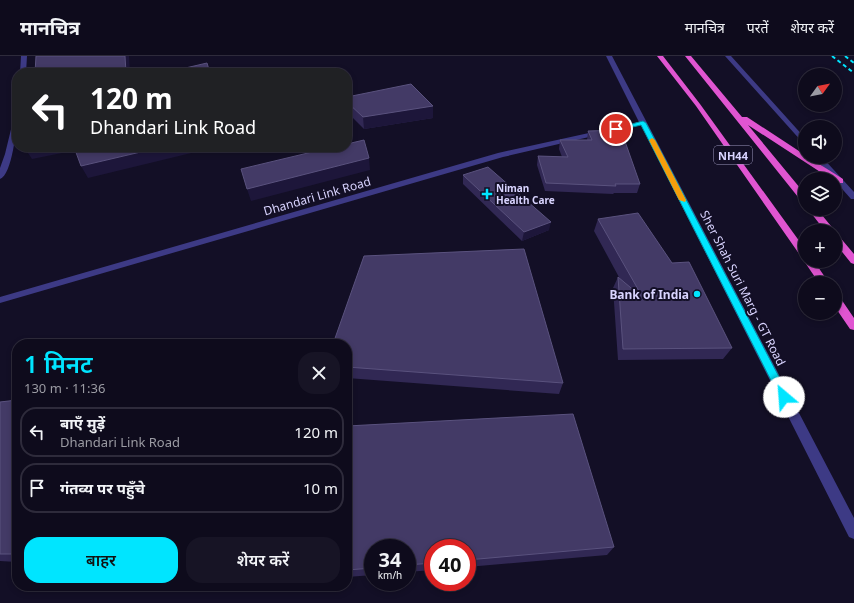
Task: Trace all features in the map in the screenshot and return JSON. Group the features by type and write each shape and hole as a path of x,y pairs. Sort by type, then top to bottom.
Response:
{"highway":[{"name":"NH44","path":"660,56 698,105 798,246"},
{"name":"NH44","path":"688,56 736,113 798,191"},
{"path":"736,113 826,172"},
{"path":"818,216 824,224"},
{"path":"842,246 854,261"},
{"path":"842,309 854,326"}],"street":[{"path":"23,68 24,56"},
{"name":"Sher Shah Suri Marg - GT Road","path":"609,56 854,532"},
{"path":"728,56 798,134"},
{"name":"Dhandari Link Road","path":"0,300 501,155 643,123"},
{"path":"0,177 9,154 12,140"},
{"path":"824,164 832,172"},
{"path":"842,183 854,197"}],"building":[{"path":"36,56 125,56 126,68 35,68"},
{"path":"207,63 208,68 186,68"},
{"path":"411,84 433,106 363,117 352,107 352,96"},
{"path":"621,130 640,184 615,184 616,186 546,183 538,156 568,157 560,140 592,140 588,131"},
{"path":"364,140 369,158 247,189 241,169 312,152 352,152 352,143"},
{"path":"76,152 141,152 81,166"},
{"path":"488,167 551,222 524,232 463,175"},
{"path":"638,213 672,263 689,262 732,348 623,349 618,277 643,298 598,219"},
{"path":"524,249 563,383 352,367 352,339 335,339 364,256"},
{"path":"12,401 12,554 0,554 0,402"},
{"path":"573,414 614,547 476,559 476,539 424,539 424,564 416,564 416,539 364,539 364,569 352,570 352,426"}],"railway":[{"path":"832,56 854,73"},
{"path":"845,56 854,63"}],"slow traffic":[{"path":"652,140 683,200"}],"place":[{"name":"Niman Health Care","path":"487,194"},
{"name":"Bank of India","path":"697,294"}],"route":[{"path":"616,129 643,123 784,397"}]}
